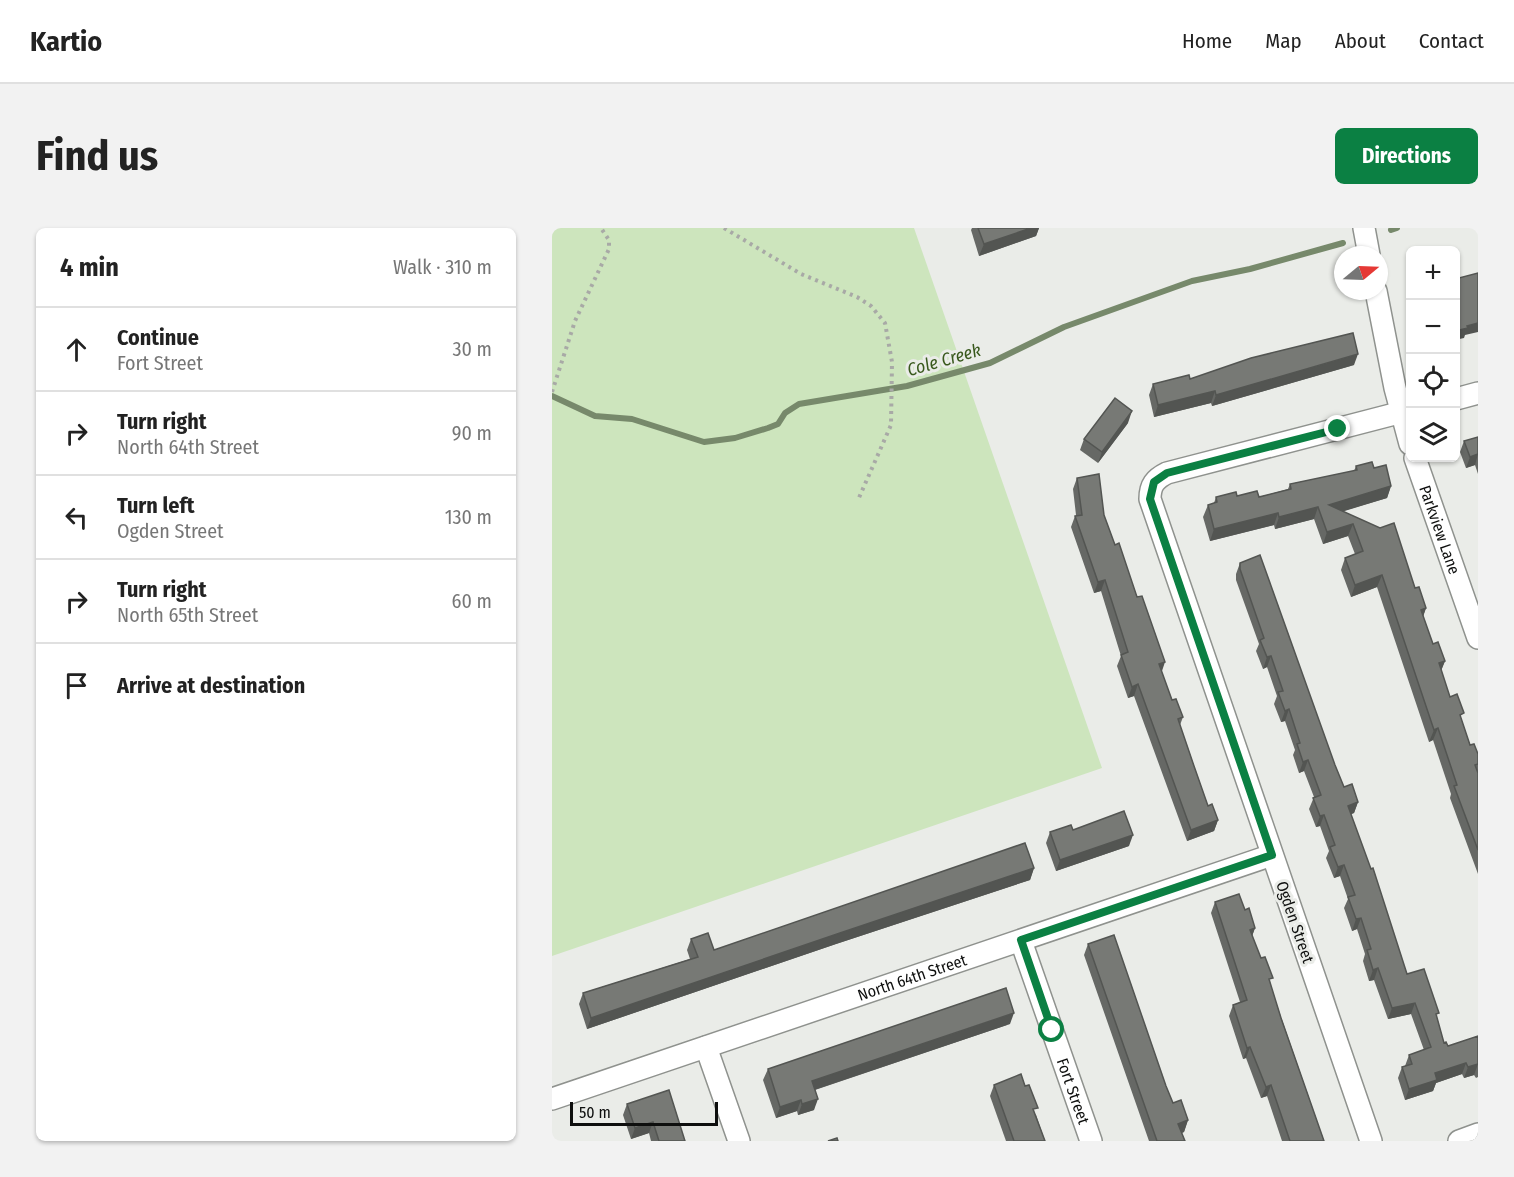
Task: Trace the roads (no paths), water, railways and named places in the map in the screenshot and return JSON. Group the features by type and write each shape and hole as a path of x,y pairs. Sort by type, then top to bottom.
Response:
{"street":[{"path":"1364,228 1367,246"},
{"path":"1378,300 1406,412"},
{"path":"1460,398 1478,393"},
{"name":"Ogden Street","path":"1371,1141 1150,499 1154,482 1167,473 1406,412"},
{"name":"Parkview Lane","path":"1416,462 1478,638"},
{"name":"North 64th Street","path":"552,1099 1272,855"},
{"name":"Fort Street","path":"1021,940 1091,1141"},
{"path":"706,1047 739,1141"},
{"path":"1459,1141 1478,1134"}],"waterway":[{"name":"Cole Creek","path":"1391,230 1397,228"},
{"name":"Cole Creek","path":"552,396 595,416 632,419 704,442 735,438 778,424 785,413 799,404 907,386 990,363 1064,327 1192,281 1250,269 1343,243"}]}
